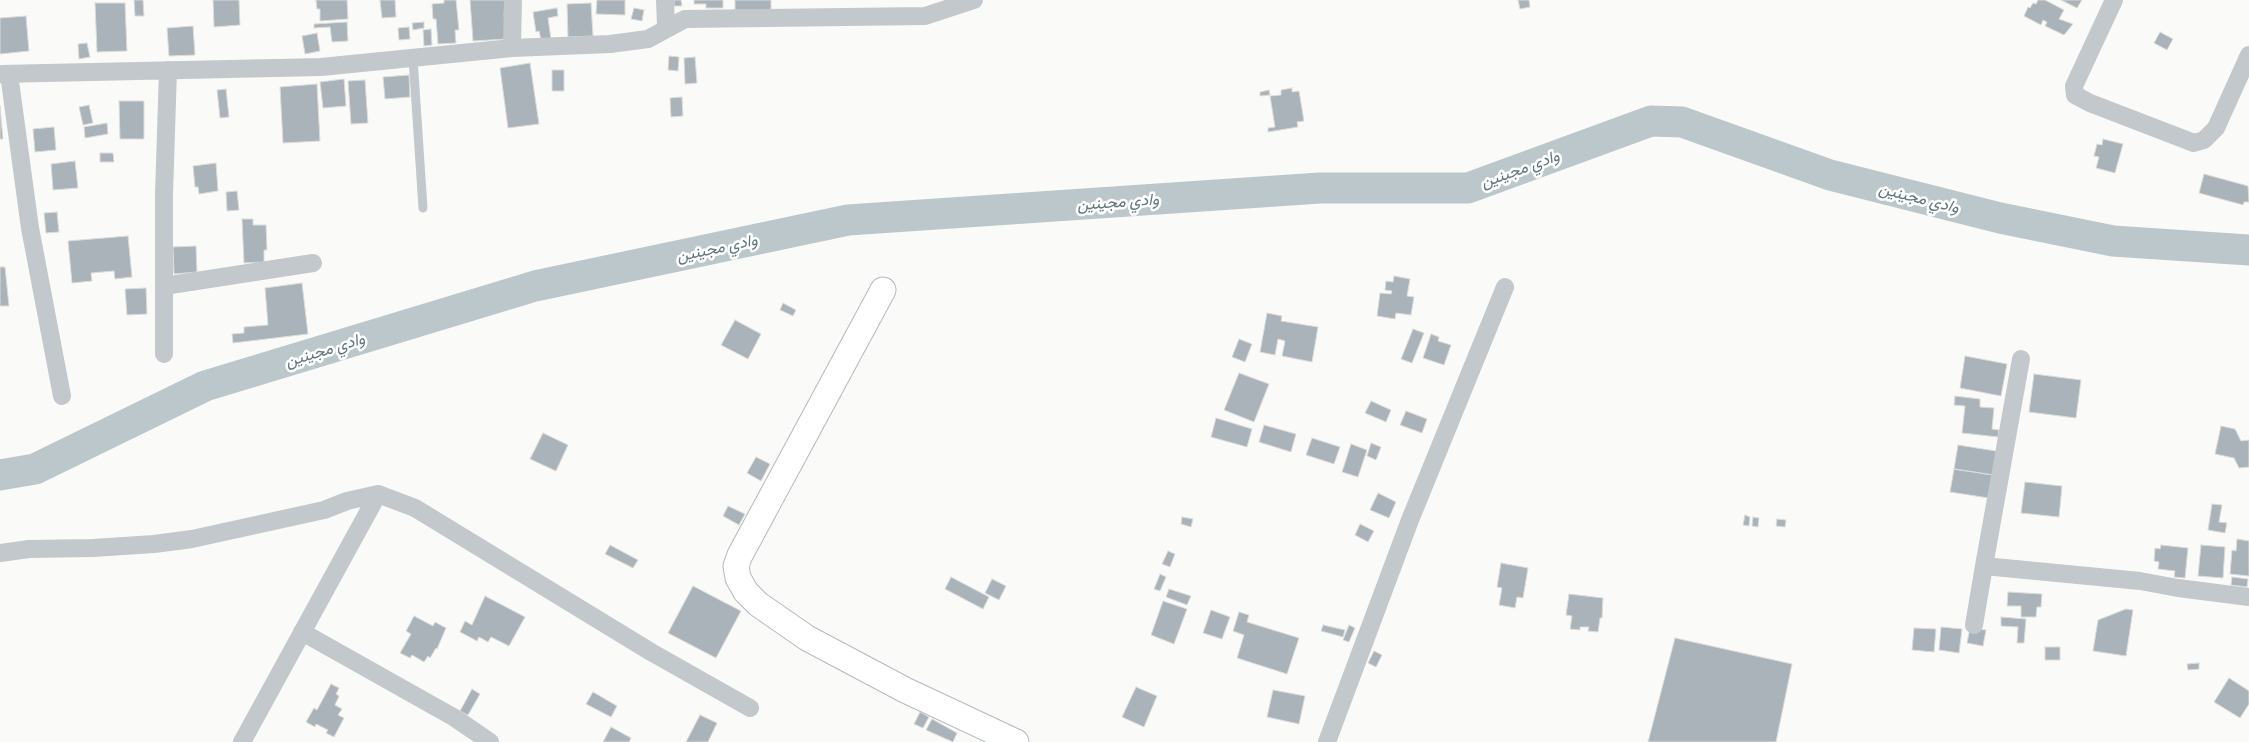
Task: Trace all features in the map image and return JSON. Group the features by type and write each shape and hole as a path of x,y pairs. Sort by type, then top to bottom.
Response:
{"street":[{"path":"512,48 513,0"},
{"path":"665,0 666,27"},
{"path":"62,396 30,228 4,74 321,67 512,48 610,44 648,39 666,27 685,19 926,8 974,0"},
{"path":"2114,0 2074,86 2075,95 2090,103 2194,143 2204,140 2216,128 2249,55"},
{"path":"164,354 164,195 168,70"},
{"path":"164,286 313,263"},
{"path":"1328,742 1410,520 1505,287"},
{"path":"883,290 740,554 736,566 738,578 746,592 758,604 807,638 905,690 1016,742"},
{"path":"1974,625 2021,359"},
{"path":"242,742 378,494"},
{"path":"0,553 29,549 119,546 192,539 324,510 347,501 378,494 415,508 651,652 750,708"},
{"path":"1984,566 2140,581 2249,597"},
{"path":"302,632 413,694 490,742"}],"lane":[{"path":"414,58 423,208"}],"building":[{"path":"134,0 143,0 144,16 135,16"},
{"path":"213,0 239,0 240,25 214,27"},
{"path":"316,0 347,0 348,19 320,21 320,9 317,9"},
{"path":"380,0 395,0 396,17 382,18"},
{"path":"444,0 456,0 459,30 455,30 456,43 438,44 436,19 433,19 432,4 444,3"},
{"path":"470,0 506,0 507,12 504,12 506,39 473,41"},
{"path":"597,0 625,0 625,15 596,14"},
{"path":"674,0 681,0 682,6 674,6"},
{"path":"694,0 723,0 723,8 706,8 706,4 694,4"},
{"path":"735,0 771,0 771,11 735,10"},
{"path":"1518,0 1529,0 1530,7 1520,9"},
{"path":"2038,0 2045,0 2064,10 2059,19 2073,24 2064,35 2045,26 2047,22 2043,20 2041,25 2024,16 2028,7 2030,8 2033,3 2036,4"},
{"path":"2061,0 2082,0 2077,8"},
{"path":"95,3 125,3 127,51 97,52"},
{"path":"591,3 593,36 568,37 567,4"},
{"path":"557,8 558,16 548,18 551,39 541,40 539,31 536,32 533,12"},
{"path":"634,8 644,10 642,21 631,19"},
{"path":"26,16 29,51 0,54 0,18"},
{"path":"347,22 348,41 332,42 330,27 314,28 314,24"},
{"path":"424,22 424,28 413,30 412,23"},
{"path":"193,26 195,55 169,56 167,28"},
{"path":"409,27 410,39 399,40 398,28"},
{"path":"431,29 432,45 424,46 423,30"},
{"path":"2160,32 2173,39 2167,50 2154,43"},
{"path":"317,33 320,51 305,54 302,36"},
{"path":"87,43 90,57 79,59 78,44"},
{"path":"669,56 679,57 678,71 668,70"},
{"path":"695,57 697,83 685,84 684,58"},
{"path":"530,63 539,124 508,128 500,68"},
{"path":"552,70 564,70 564,91 552,91"},
{"path":"409,75 410,97 385,99 383,77"},
{"path":"344,79 346,106 323,108 320,82"},
{"path":"365,80 368,123 351,124 348,81"},
{"path":"317,84 320,141 283,143 280,87"},
{"path":"1292,88 1292,92 1299,91 1304,121 1297,122 1298,127 1268,132 1268,128 1275,127 1270,96 1281,95 1281,90"},
{"path":"226,89 229,117 220,118 217,90"},
{"path":"1269,90 1270,95 1260,96 1260,92"},
{"path":"682,97 683,116 671,117 670,98"},
{"path":"119,101 144,101 144,139 120,139"},
{"path":"89,105 93,123 83,125 79,107"},
{"path":"0,106 3,139 0,139"},
{"path":"107,123 108,134 85,138 84,127"},
{"path":"54,127 56,150 35,152 33,129"},
{"path":"2103,139 2123,144 2115,173 2096,168 2099,157 2094,156 2097,144 2102,145"},
{"path":"100,153 113,153 114,162 100,162"},
{"path":"75,161 78,188 53,190 51,164"},
{"path":"216,163 218,191 199,194 198,187 195,187 193,166"},
{"path":"2204,174 2248,186 2249,202 2244,202 2243,205 2199,193"},
{"path":"237,191 239,210 227,211 226,192"},
{"path":"57,212 59,232 46,233 44,213"},
{"path":"242,219 253,219 253,225 266,225 267,250 264,250 264,262 244,263"},
{"path":"128,236 132,277 115,279 114,271 91,273 92,281 72,283 68,241"},
{"path":"196,246 197,272 174,274 173,247"},
{"path":"0,267 5,267 9,306 0,306"},
{"path":"1394,276 1410,279 1407,296 1414,297 1411,315 1396,313 1395,319 1377,316 1380,293 1391,294 1392,291 1385,290 1386,281 1393,282"},
{"path":"302,283 308,334 233,343 232,334 244,333 244,327 268,325 265,288"},
{"path":"146,288 147,314 127,315 125,289"},
{"path":"783,303 796,310 793,316 780,310"},
{"path":"1267,313 1282,316 1281,321 1318,327 1312,362 1282,356 1285,341 1278,339 1275,355 1260,352"},
{"path":"735,320 761,334 748,359 721,345"},
{"path":"1413,329 1424,333 1412,363 1401,359"},
{"path":"1431,334 1439,337 1438,341 1451,345 1444,365 1423,358"},
{"path":"1239,339 1252,344 1245,362 1232,357"},
{"path":"1965,356 2007,364 2001,396 1960,388"},
{"path":"1239,373 1269,384 1254,422 1224,410"},
{"path":"2034,374 2081,380 2076,418 2029,412"},
{"path":"1955,396 1980,399 1980,407 1994,408 1992,429 1999,430 1998,437 1962,433 1965,406 1954,405"},
{"path":"1371,401 1391,410 1386,422 1365,413"},
{"path":"1406,411 1427,419 1422,433 1400,425"},
{"path":"1216,418 1252,429 1247,447 1211,437"},
{"path":"1264,425 1296,434 1291,452 1259,442"},
{"path":"2221,426 2235,429 2241,441 2249,440 2249,467 2239,468 2234,458 2215,454"},
{"path":"543,433 568,445 556,471 530,459"},
{"path":"1312,438 1340,447 1334,464 1306,455"},
{"path":"1371,443 1381,447 1376,460 1367,456"},
{"path":"1351,444 1367,450 1358,477 1342,472"},
{"path":"1958,445 2002,452 1993,475 1954,469"},
{"path":"756,457 770,464 761,481 747,473"},
{"path":"1954,469 1993,475 1995,499 1950,492"},
{"path":"2025,482 2062,486 2059,517 2021,513"},
{"path":"1378,493 1396,502 1389,518 1370,510"},
{"path":"2212,504 2222,505 2219,522 2227,523 2225,533 2208,530"},
{"path":"728,506 745,514 739,525 723,516"},
{"path":"1745,515 1750,517 1749,526 1743,525"},
{"path":"1182,517 1193,519 1191,527 1181,524"},
{"path":"1753,517 1759,518 1758,527 1752,526"},
{"path":"1777,519 1786,520 1785,527 1776,526"},
{"path":"1360,524 1374,531 1368,542 1355,535"},
{"path":"2237,539 2249,541 2249,576 2230,574 2232,550 2236,551"},
{"path":"610,545 638,560 633,568 605,554"},
{"path":"2161,545 2188,548 2185,578 2174,577 2175,571 2158,569 2159,562 2154,561 2155,548 2160,549"},
{"path":"2201,545 2225,547 2223,578 2198,576"},
{"path":"1168,551 1175,554 1170,567 1162,564"},
{"path":"1501,563 1528,568 1523,598 1517,597 1515,608 1499,605 1502,588 1497,587"},
{"path":"1160,574 1166,577 1160,591 1154,589"},
{"path":"951,577 989,597 983,609 945,589"},
{"path":"2232,577 2248,579 2247,587 2231,585"},
{"path":"992,579 1006,586 999,600 985,593"},
{"path":"693,586 741,611 716,658 668,633"},
{"path":"1169,589 1191,596 1187,605 1166,597"},
{"path":"2008,592 2042,594 2041,607 2037,607 2036,617 2021,617 2021,606 2007,606"},
{"path":"1569,594 1603,598 1602,618 1600,618 1598,632 1588,631 1589,627 1580,627 1580,630 1570,629 1572,616 1566,615"},
{"path":"485,596 525,617 509,646 491,637 488,642 479,637 477,641 460,632 465,621 472,625"},
{"path":"1163,601 1187,609 1174,644 1151,635"},
{"path":"2126,609 2133,610 2126,656 2093,651 2098,620"},
{"path":"1211,610 1230,617 1222,639 1203,633"},
{"path":"1239,612 1249,615 1247,622 1299,638 1287,674 1237,658 1244,635 1233,631"},
{"path":"414,616 433,626 435,622 446,628 437,649 424,662 412,655 410,658 400,653 411,634 406,631"},
{"path":"2001,617 2026,619 2024,643 2017,643 2018,627 2001,626"},
{"path":"1323,625 1345,630 1343,637 1321,631"},
{"path":"1349,625 1355,628 1349,642 1343,640"},
{"path":"1941,627 1962,629 1959,653 1939,650"},
{"path":"1914,628 1936,629 1934,652 1912,650"},
{"path":"1970,628 1986,630 1983,646 1967,643"},
{"path":"1675,638 1792,664 1776,742 1648,742"},
{"path":"2045,647 2060,647 2060,660 2045,660"},
{"path":"1374,651 1382,655 1376,667 1368,663"},
{"path":"2199,663 2199,669 2188,670 2187,664"},
{"path":"2229,678 2249,691 2249,704 2240,718 2214,702"},
{"path":"331,684 339,688 336,694 339,696 335,705 342,709 338,715 344,718 334,737 326,733 328,730 316,724 315,727 306,722 314,708 317,710"},
{"path":"1136,687 1157,696 1144,727 1122,717"},
{"path":"472,689 480,694 468,715 460,711"},
{"path":"1273,690 1305,696 1299,724 1267,717"},
{"path":"593,692 617,706 611,717 586,704"},
{"path":"920,712 929,717 923,728 914,724"},
{"path":"700,715 717,723 708,742 686,742"},
{"path":"932,719 957,733 953,742 926,730"},
{"path":"611,727 631,738 629,742 603,742"}],"waterway":[{"name":"وادي مجينين","path":"0,475 35,469 205,386 535,286 848,220 1320,188 1468,188 1651,121 1682,122 1830,175 2000,218 2113,241 2249,250"}]}
